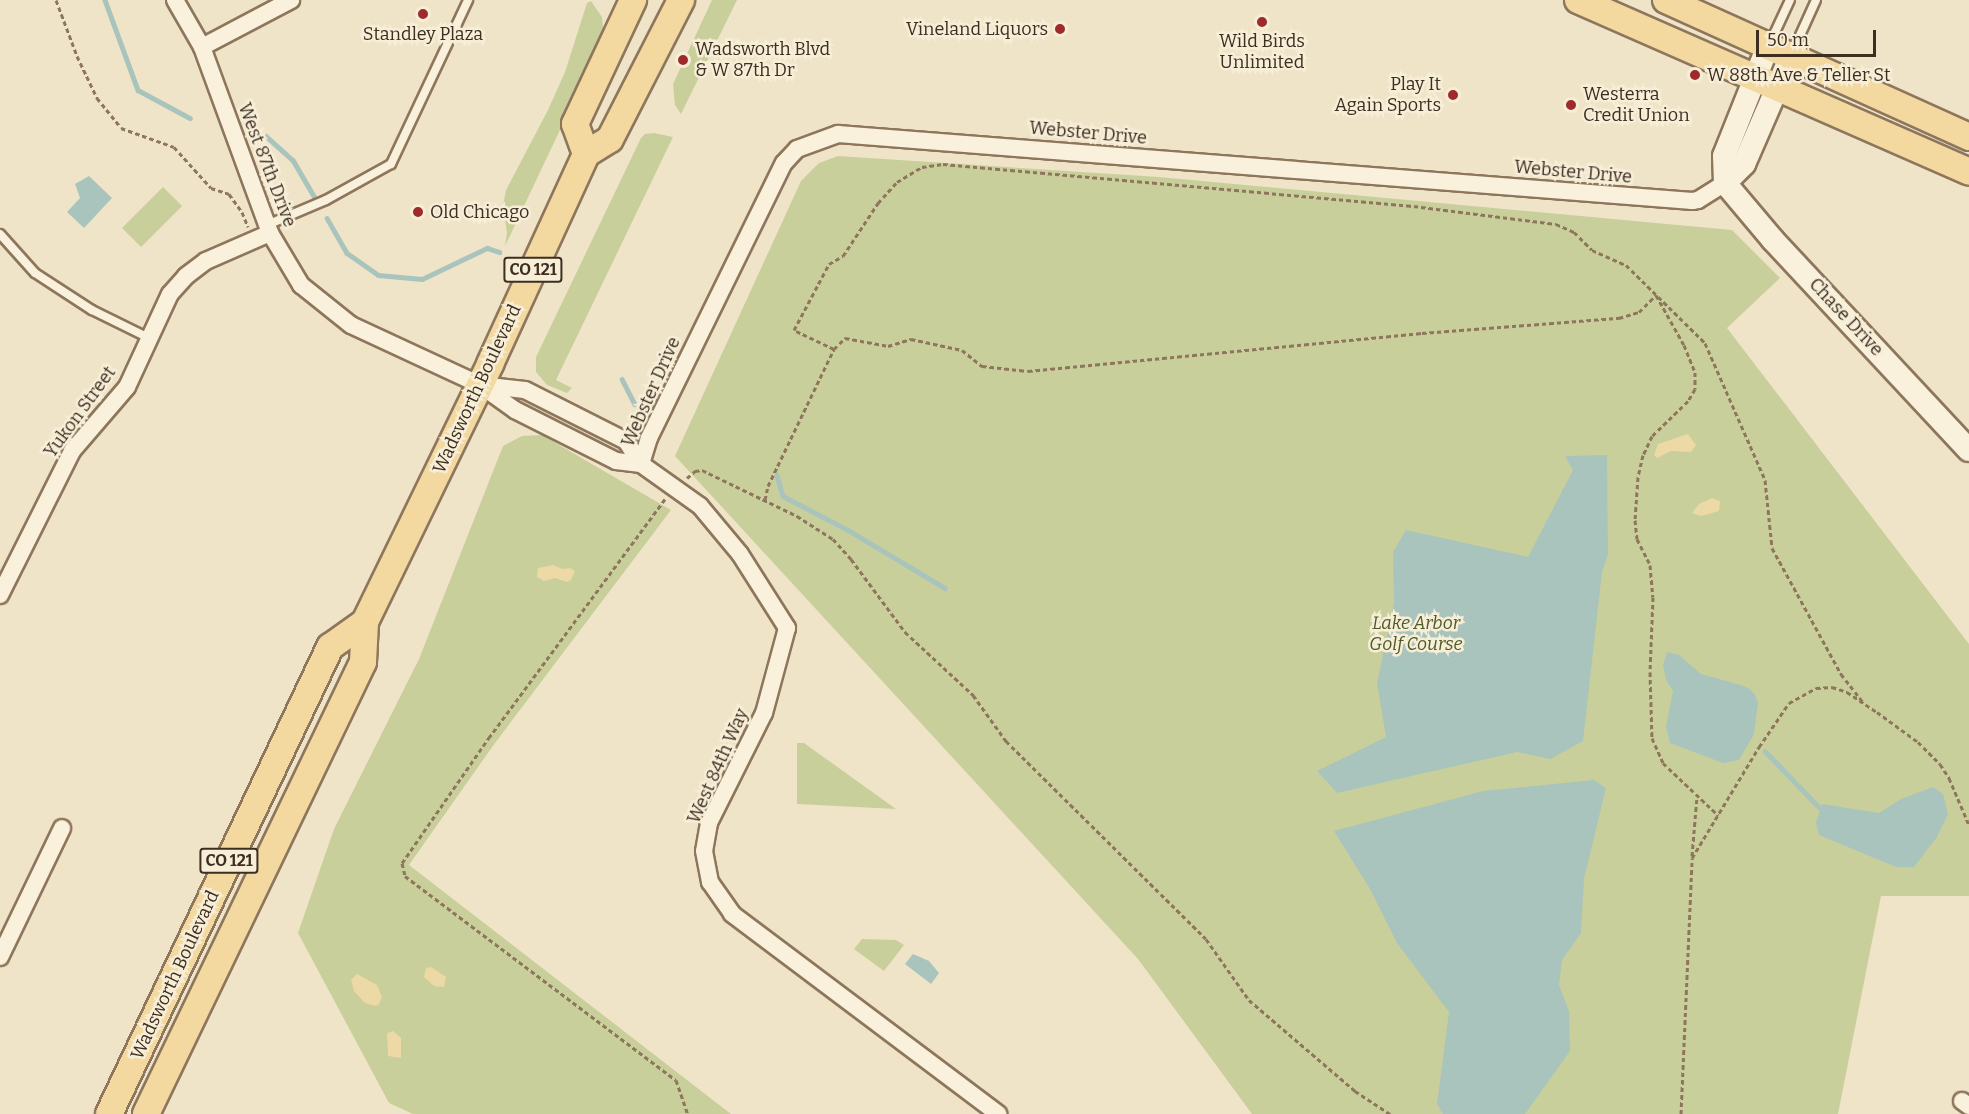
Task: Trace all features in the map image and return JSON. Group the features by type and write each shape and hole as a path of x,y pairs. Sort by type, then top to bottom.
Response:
{"main road":[{"path":"633,0 575,124 586,154 610,139 681,0"},
{"path":"1578,0 1969,172"},
{"path":"1666,0 1969,137"},
{"name":"Wadsworth Boulevard","path":"146,1114 363,662 365,622 480,385 586,154"},
{"name":"Wadsworth Boulevard","path":"109,1114 330,647 365,622"}],"street":[{"name":"West 87th Drive","path":"175,0 202,47 268,229 302,285 351,325 480,385"},
{"path":"202,47 291,0"},
{"path":"1725,183 1724,156 1754,78 1780,51"},
{"path":"1725,183 1744,164 1777,89 1780,51"},
{"name":"Webster Drive","path":"641,464 649,438 784,163 797,149 838,134 1692,201 1698,200 1725,183"},
{"name":"Chase Drive","path":"1725,183 1773,240 1969,450"},
{"name":"Yukon Street","path":"0,596 72,451 127,387 170,294 186,276 206,261 254,240 268,229"},
{"name":"West 84th Way","path":"480,385 515,410 616,461 641,464"},
{"name":"West 84th Way","path":"480,385 525,390 573,412 626,441 641,464 700,506 740,554 787,628 764,713 709,823 704,851 710,882 732,914 998,1114"},
{"path":"0,957 62,828"}],"lane":[{"path":"268,229 391,164 468,0"},
{"path":"1780,51 1790,0"},
{"path":"1780,51 1816,0"},
{"path":"0,234 35,273 92,310 149,338"}],"path":[{"path":"56,0 77,56 97,98 121,128 174,147 211,188 229,194 242,212 254,240"},
{"path":"834,349 794,330 829,264 843,256 878,203 897,182 922,167 943,164 1421,207 1556,224 1574,232 1592,250 1626,265 1683,318 1705,343 1765,480 1772,548 1841,674 1863,702"},
{"path":"765,500 768,486 834,349 845,338 888,346 910,339 962,350 982,366 1028,371 1422,333 1619,318 1639,312 1656,295"},
{"path":"1656,295 1684,345 1695,372 1695,389 1688,400 1652,436 1643,455 1638,477 1635,520 1637,539 1650,565 1653,597 1650,672 1652,738 1663,763 1718,815"},
{"path":"688,1114 676,1080 405,876 402,863 490,736 665,498 695,471 702,470 817,528 842,547 905,632 973,695 1006,741 1206,939 1249,1000 1355,1091 1390,1114"},
{"path":"1692,858 1759,747 1789,704 1816,688 1832,687 1847,692 1930,753 1949,778 1969,825"},
{"path":"1681,1114 1692,858 1697,796"}],"green space":[{"path":"712,0 737,0 681,114 675,105 673,84"},
{"path":"591,1 602,17 604,37 505,246 507,233 503,206 506,190 548,110 565,72 587,3"},
{"path":"654,133 673,137 556,380 572,388 567,393 547,385 536,372 536,357 641,138 645,134"},
{"name":"Lake Arbor Golf Course","path":"838,156 1159,177 1732,230 1780,278 1727,328 1969,644 1969,896 1881,896 1838,1114 1252,1114 1138,959 675,456 801,181 819,163"},
{"path":"163,187 182,206 141,247 122,228"},
{"path":"542,435 671,510 495,743 409,865 731,1114 413,1114 389,1103 298,933 334,829 419,659 503,446 522,436"},
{"path":"797,743 804,743 896,809 797,804"},
{"path":"862,939 896,940 904,945 884,971 854,949"}],"sand":[{"path":"1688,434 1696,445 1691,452 1671,451 1657,458 1654,455 1658,444"},
{"path":"1712,498 1720,501 1719,511 1701,516 1692,513 1699,504"},
{"path":"553,565 575,571 571,580 567,582 555,578 544,581 537,577 538,568"},
{"path":"431,967 446,977 444,987 434,986 424,977 426,968"},
{"path":"357,974 377,985 382,997 376,1006 365,1003 354,991 351,980"},
{"path":"393,1031 401,1038 401,1058 388,1056 387,1033"}],"water":[{"path":"89,176 112,198 84,228 67,212 80,198 75,184"},
{"path":"1607,455 1608,555 1602,572 1583,741 1550,759 1517,752 1337,793 1317,771 1386,737 1377,683 1394,603 1393,552 1406,530 1528,557 1573,470 1565,456"},
{"path":"1667,652 1679,655 1701,674 1741,685 1750,689 1755,695 1758,703 1754,734 1739,760 1723,763 1670,743 1666,726 1673,691 1666,680 1663,665"},
{"path":"1594,780 1606,788 1584,879 1581,933 1562,960 1559,985 1569,1011 1570,1051 1525,1114 1443,1114 1437,1104 1449,1012 1397,943 1370,889 1334,831 1483,791"},
{"path":"1933,787 1943,794 1948,814 1937,837 1914,867 1896,867 1819,835 1816,822 1822,804 1879,813 1901,799"},
{"path":"913,954 929,961 939,973 931,984 905,964"}],"waterway":[{"path":"105,0 138,90 190,118"},
{"path":"266,136 293,160 318,203"},
{"path":"327,218 347,253 378,275 422,279 487,248 499,252"},
{"path":"622,379 635,404"},
{"path":"777,475 783,496 848,530 945,588"},
{"path":"1765,751 1819,807"}],"place":[{"name":"Standley Plaza","path":"423,14"},
{"name":"Wild Birds Unlimited","path":"1262,22"},
{"name":"Vineland Liquors","path":"1060,29"},
{"name":"Wadsworth Blvd & W 87th Dr","path":"683,60"},
{"name":"W 88th Ave & Teller St","path":"1695,75"},
{"name":"Play It Again Sports","path":"1453,95"},
{"name":"Westerra Credit Union","path":"1571,105"},
{"name":"Old Chicago","path":"418,212"}]}
